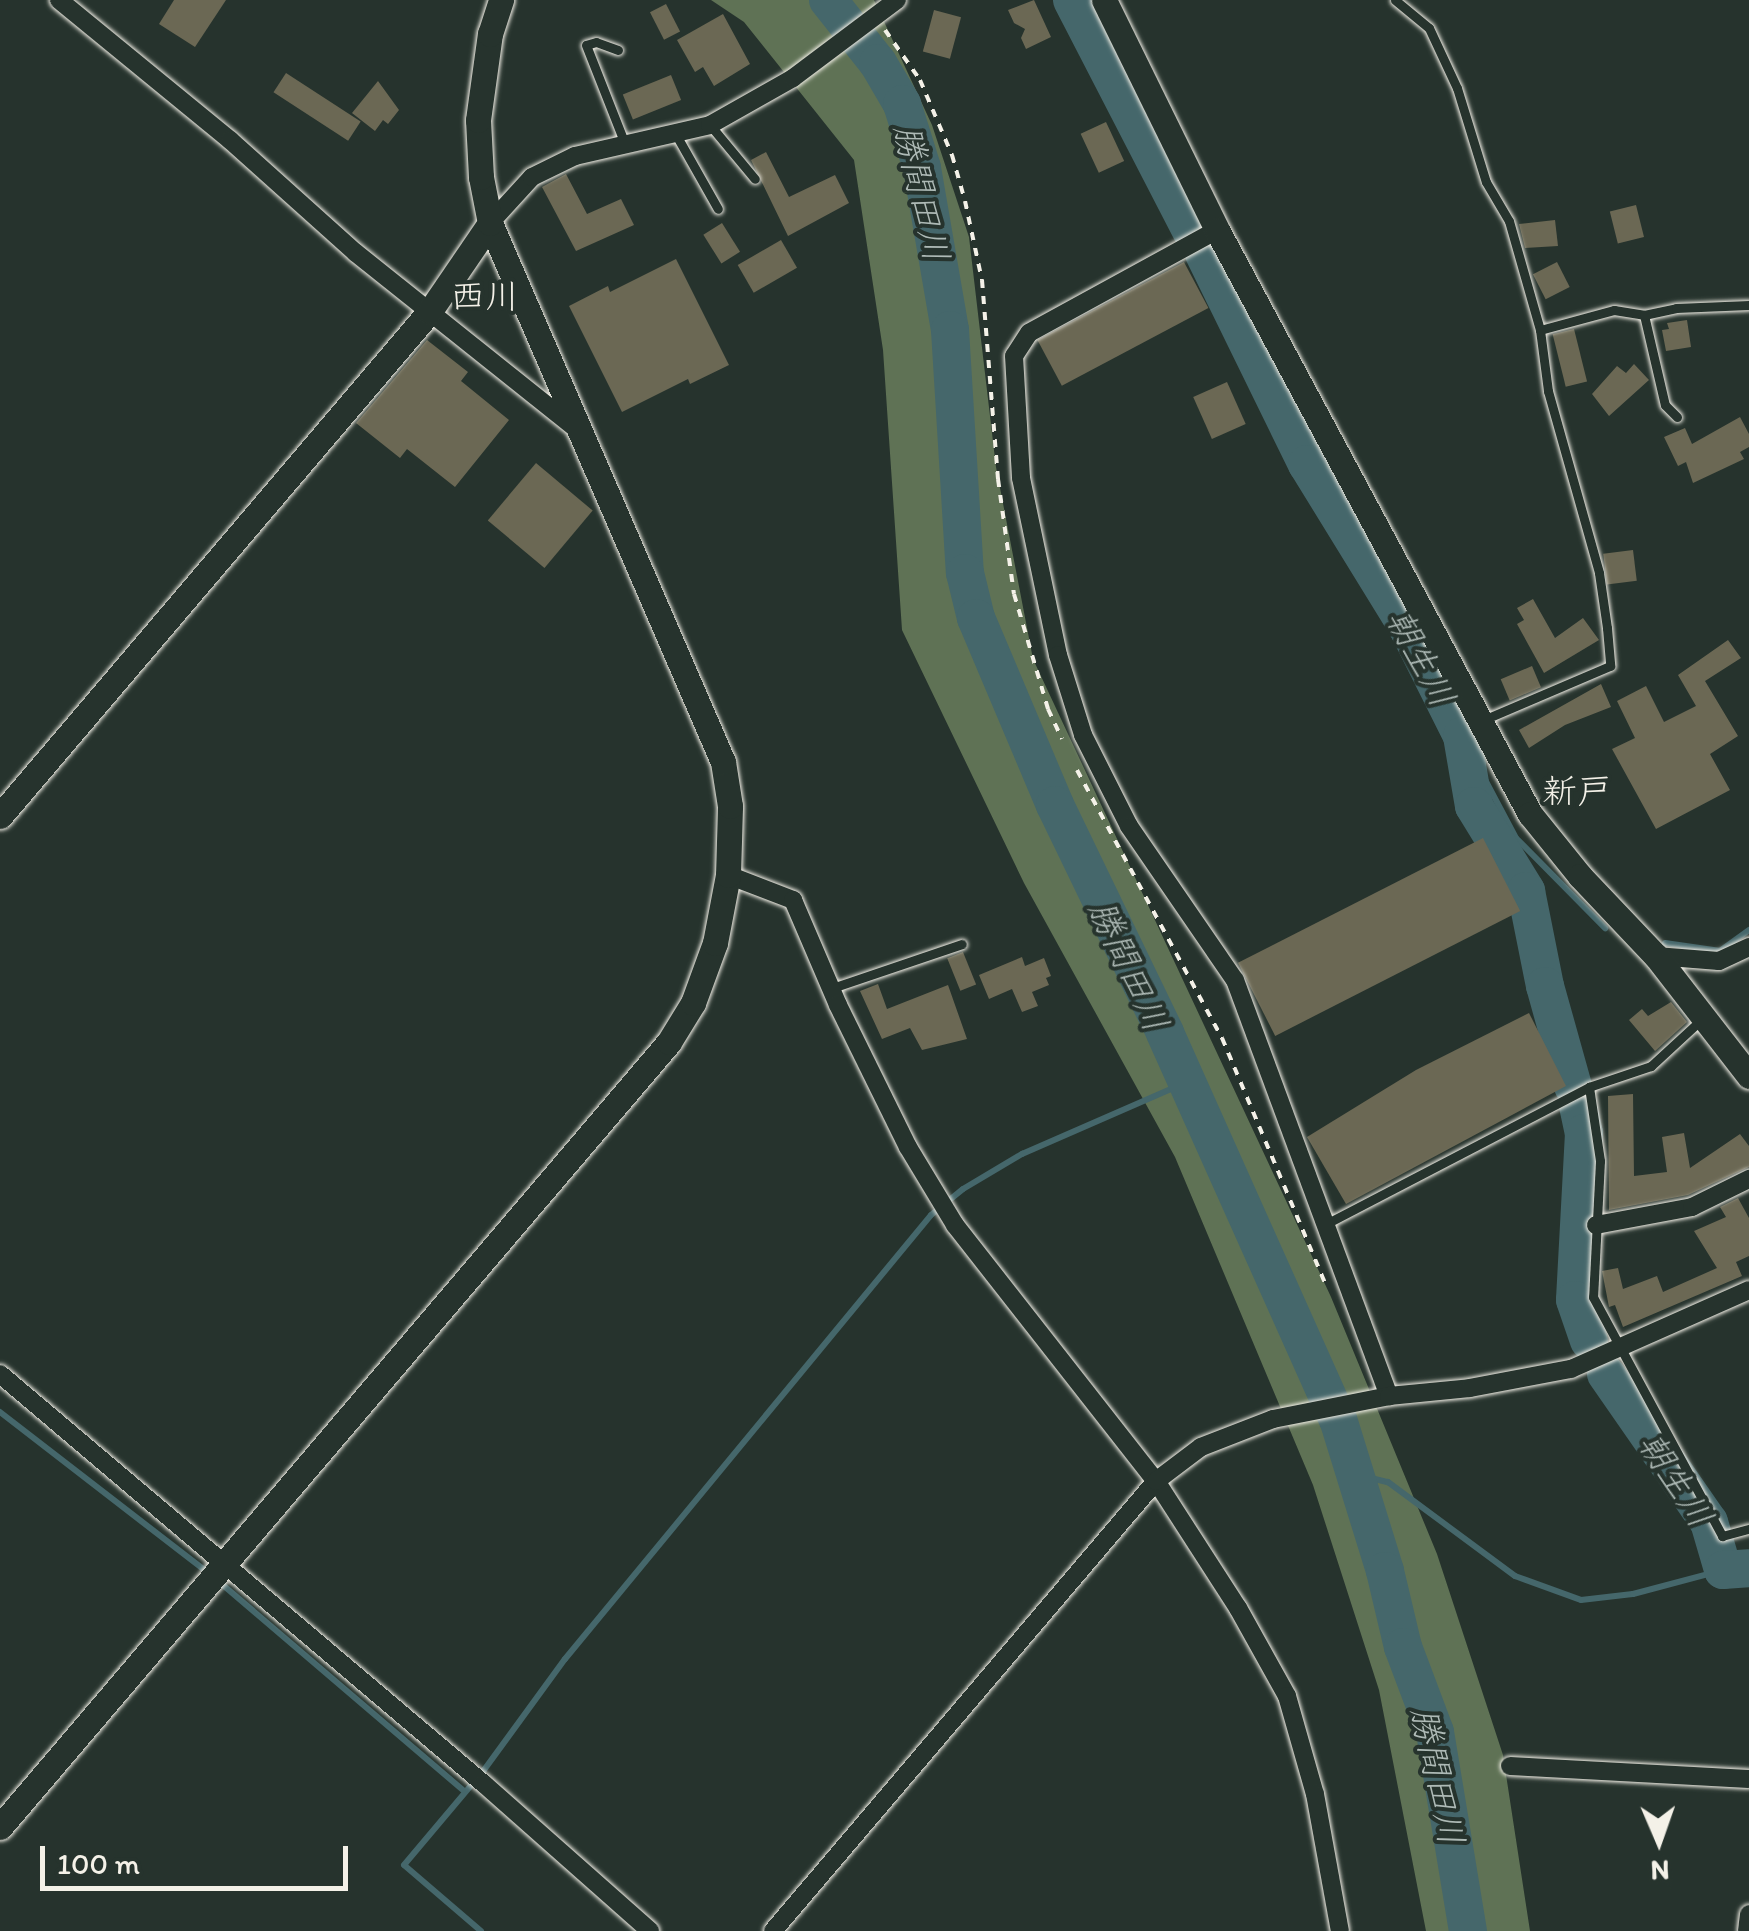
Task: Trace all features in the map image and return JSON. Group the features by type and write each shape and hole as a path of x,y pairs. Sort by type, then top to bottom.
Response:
{"street":[{"path":"0,1827 669,1042 693,1003 715,943 728,875 730,806 723,762 672,636 490,223 478,120 490,34 501,0"},
{"path":"1104,0 1217,230 1530,814 1656,956 1749,1076"},
{"path":"73,4 430,311 578,430"},
{"path":"0,816 430,311 490,223 532,177 574,156 710,125 793,78 886,9"},
{"path":"1217,230 1029,333 1014,356 1021,478 1058,655 1083,735 1128,826 1235,980 1389,1396"},
{"path":"728,875 793,900 831,989 908,1147 955,1226 1156,1480 1238,1608 1288,1696 1315,1794 1340,1931"},
{"path":"1656,956 1719,962 1749,947"},
{"path":"1596,1225 1692,1207 1749,1179"},
{"path":"773,1931 1156,1480 1201,1446 1274,1419 1389,1396 1470,1388 1571,1369 1749,1290"},
{"path":"0,1374 217,1574 650,1931"},
{"path":"1510,1766 1749,1779"},
{"path":"1748,1931 1749,1914"}],"lane":[{"path":"1395,0 1429,28 1458,88 1486,182 1509,221 1540,330 1548,391 1599,573 1610,666 1480,722"},
{"path":"618,50 596,42 586,45 626,144"},
{"path":"710,125 754,179"},
{"path":"674,133 718,209"},
{"path":"1540,330 1614,310 1644,315 1676,308 1749,305"},
{"path":"1644,315 1665,405 1677,418"},
{"path":"831,989 962,944"},
{"path":"1325,1224 1589,1086 1651,1066 1706,1016"},
{"path":"1589,1086 1600,1160 1593,1297 1617,1349 1722,1536 1749,1529"}],"path":[{"path":"886,9 952,154 965,201 982,280 998,479 1014,594 1048,709 1065,744"},
{"path":"1073,762 1222,1038 1327,1288"}],"green space":[{"path":"711,0 874,0 932,125 969,237 996,467 1033,659 1331,1297 1437,1554 1503,1755 1530,1931 1426,1931 1379,1690 1313,1485 1175,1157 1024,883 902,630 883,350 854,160 744,22"}],"building":[{"path":"174,0 226,0 195,47 159,24"},
{"path":"1034,0 1051,37 1026,49 1021,38 1025,29 1014,23 1008,10"},
{"path":"666,4 680,32 664,40 650,12"},
{"path":"934,10 961,17 950,59 923,52"},
{"path":"723,14 750,64 714,86 703,67 695,72 677,40"},
{"path":"286,73 361,121 348,141 273,92"},
{"path":"671,75 681,100 633,120 623,94"},
{"path":"378,81 399,110 388,124 383,120 375,131 352,113"},
{"path":"1106,122 1124,161 1099,173 1081,134"},
{"path":"766,152 789,197 835,175 849,203 788,236 751,160"},
{"path":"566,174 587,214 621,199 634,225 576,251 542,187"},
{"path":"1636,205 1644,237 1618,244 1610,212"},
{"path":"1555,220 1558,246 1525,248 1519,224"},
{"path":"722,223 740,252 721,263 703,235"},
{"path":"781,240 797,268 754,293 738,265"},
{"path":"676,259 729,365 690,384 688,379 622,412 569,306 608,286 610,292"},
{"path":"1184,262 1208,308 1062,386 1037,340"},
{"path":"1557,262 1570,287 1546,299 1533,274"},
{"path":"1687,320 1691,347 1666,351 1662,330 1669,329 1667,323"},
{"path":"1574,329 1587,381 1566,387 1553,334"},
{"path":"427,340 468,372 461,381 509,420 455,487 407,449 400,458 356,423"},
{"path":"1634,364 1649,380 1609,416 1592,394 1617,366 1626,373"},
{"path":"1227,382 1246,424 1212,439 1193,397"},
{"path":"1740,417 1749,434 1749,447 1740,452 1744,459 1693,483 1686,462 1678,466 1664,437 1685,428 1692,444"},
{"path":"536,463 593,511 544,568 488,520"},
{"path":"1633,550 1637,581 1607,584 1603,554"},
{"path":"1533,599 1555,638 1583,618 1599,640 1544,673 1517,624 1524,620 1517,608"},
{"path":"1728,640 1741,658 1705,681 1738,736 1710,754 1730,790 1656,829 1612,749 1635,738 1617,701 1646,686 1664,722 1696,706 1678,675"},
{"path":"1532,666 1541,687 1510,700 1501,679"},
{"path":"1601,684 1611,707 1565,725 1529,748 1519,730"},
{"path":"1483,838 1520,911 1275,1036 1238,963"},
{"path":"963,952 976,984 960,991 947,958"},
{"path":"1022,957 1025,966 1044,958 1051,976 1046,978 1049,985 1032,992 1038,1006 1022,1012 1012,989 989,999 979,975"},
{"path":"878,984 887,1009 948,985 967,1039 922,1050 910,1028 882,1039 860,991"},
{"path":"1671,1002 1687,1022 1655,1051 1629,1020 1642,1009 1648,1016"},
{"path":"1529,1013 1566,1086 1346,1204 1307,1137 1416,1070"},
{"path":"1633,1094 1634,1176 1667,1172 1662,1137 1684,1133 1690,1168 1740,1134 1749,1146 1749,1167 1688,1195 1609,1210 1608,1096"},
{"path":"1738,1198 1749,1218 1749,1256 1736,1262 1742,1276 1623,1327 1615,1305 1609,1307 1602,1271 1618,1268 1623,1289 1657,1276 1663,1292 1717,1268 1694,1231 1726,1217 1720,1207"}],"waterway":[{"name":"勝間田川","path":"828,0 878,63 902,104 922,168 950,330 965,573 976,618 1055,805 1165,1033 1338,1419 1385,1571 1403,1647 1435,1732 1468,1931"},
{"name":"朝生川","path":"1072,0 1191,231"},
{"name":"朝生川","path":"1204,254 1307,464 1409,630 1462,736 1474,806 1526,891 1545,986 1573,1086"},
{"path":"1462,736 1516,838 1605,928"},
{"path":"1665,943 1720,951 1749,930"},
{"path":"481,1931 404,1865 484,1770 565,1659 931,1215 963,1189 1022,1154 1187,1082"},
{"name":"朝生川","path":"1577,1101 1584,1133 1575,1300 1589,1341"},
{"name":"朝生川","path":"1606,1374 1709,1522 1723,1570 1749,1568"},
{"path":"0,1412 207,1572"},
{"path":"1355,1474 1388,1482 1515,1576 1581,1600 1633,1594 1723,1570"},
{"path":"217,1580 463,1790"}],"district":[{"name":"西川","path":"485,296"},
{"name":"新戸","path":"1577,791"}]}
